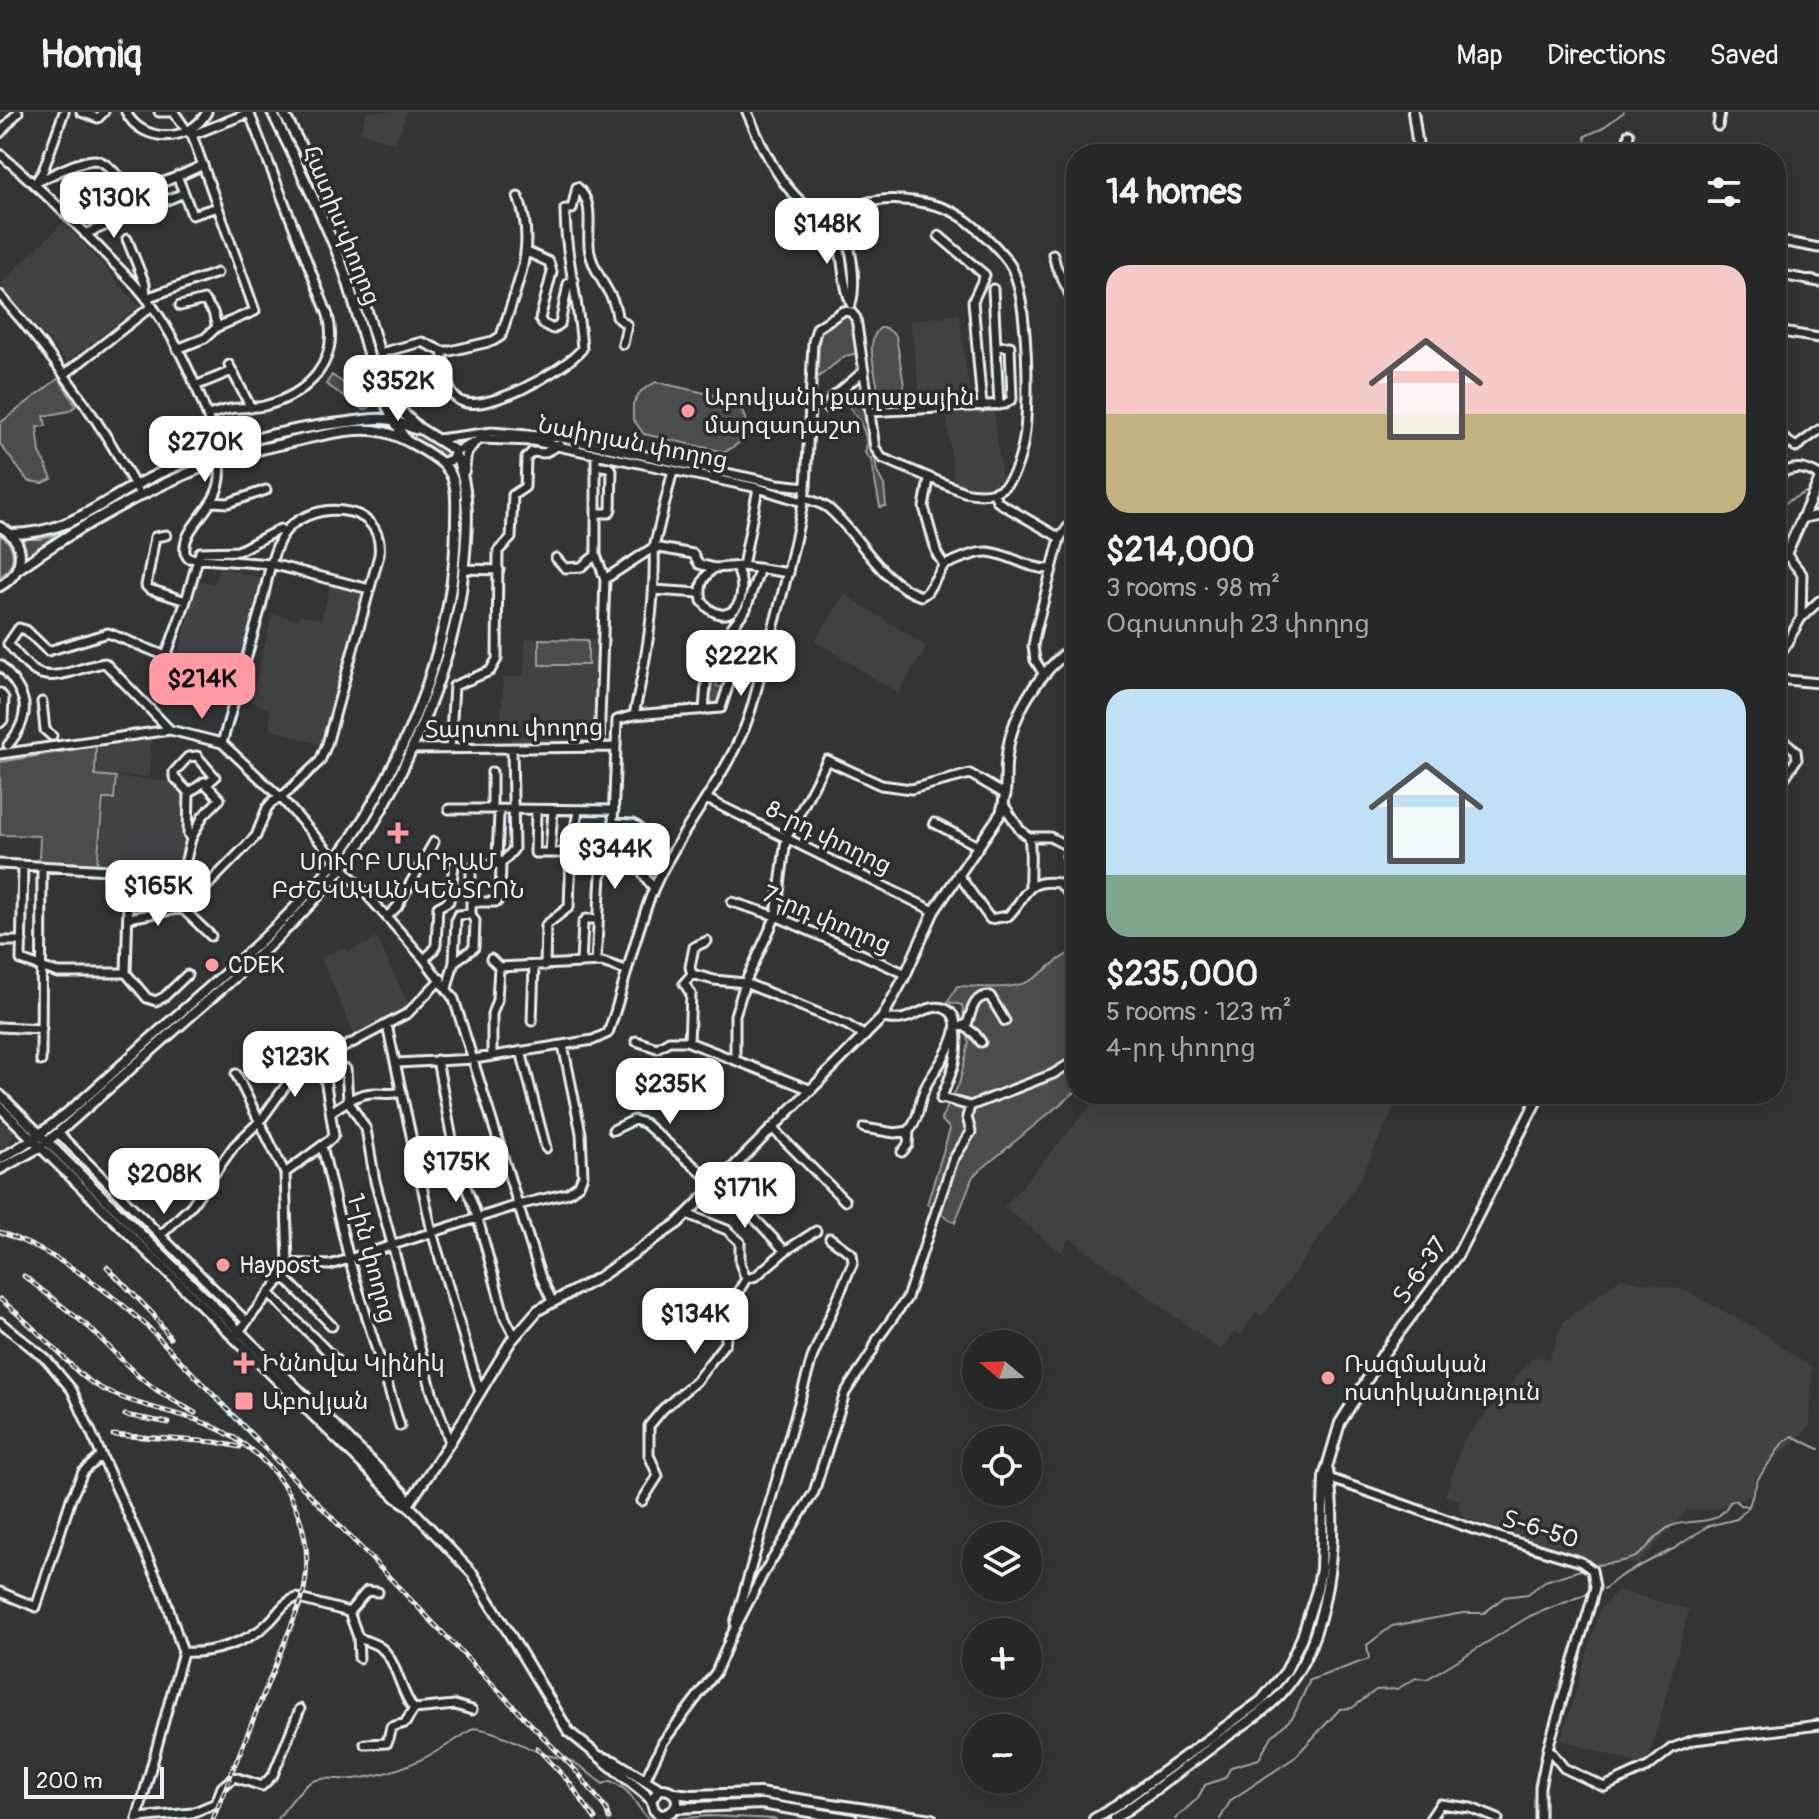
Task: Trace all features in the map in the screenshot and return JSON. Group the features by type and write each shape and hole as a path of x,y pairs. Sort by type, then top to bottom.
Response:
{"main road":[{"name":"Հատիս փողոց","path":"272,112 341,264 382,398 392,420 408,442"},
{"name":"Հատիս փողոց","path":"283,112 311,165 347,248 392,394 417,429"},
{"path":"1413,112 1418,144"},
{"path":"11,534 48,531 66,524 134,485 216,450 317,426 374,419 392,420 438,439 455,453 465,479"},
{"path":"408,442 411,433 417,429"},
{"path":"0,586 18,569 140,495 218,461 257,449 339,433 387,432 442,463 452,475 456,488 456,543 441,641 400,748 374,800 336,859 244,955 40,1141 0,1169"},
{"path":"0,1159 58,1133 251,963 343,867 383,806 412,749 451,643 464,569 464,464 474,443"},
{"path":"442,463 451,460 455,453"},
{"path":"1786,554 1819,479"},
{"path":"0,527 11,534 20,549 18,569"},
{"path":"408,1505 515,1337 538,1310 598,1278 678,1223 882,1018 934,911 1005,800 1006,763 1014,727 1043,673 1066,653"},
{"path":"0,1095 40,1141"},
{"name":"Տ-6-37","path":"1094,1819 1266,1708 1296,1675 1320,1615 1325,1569 1327,1464 1340,1423 1383,1354 1458,1254 1535,1104"},
{"path":"0,1107 40,1141 237,1334 473,1574 569,1732 651,1800 654,1810 664,1817 677,1812 761,1804 852,1819"},
{"name":"Տ-6-37","path":"1114,1819 1218,1738"},
{"path":"597,1755 614,1761 660,1789 674,1793 678,1800 677,1812"},
{"path":"651,1800 660,1789"},
{"path":"674,1793 759,1793 932,1819"}],"street":[{"path":"0,133 18,112"},
{"path":"34,183 43,171 64,112"},
{"path":"81,112 98,118 104,112"},
{"path":"126,112 137,127 154,134 171,136 250,112 331,324 326,363 314,379 274,403 208,415"},
{"path":"159,112 173,112 189,133 255,311 177,349"},
{"path":"189,133 207,112"},
{"path":"747,112 768,158 787,186 822,218 841,224"},
{"path":"1718,126 1720,112"},
{"path":"0,119 7,125"},
{"path":"1628,144 1629,134"},
{"path":"0,154 34,183 146,298 195,386 208,415 220,469 213,502 190,531 184,546 188,558 271,564 369,589"},
{"path":"34,183 93,160 104,163 123,181 147,186 203,165"},
{"path":"177,176 192,215 218,207"},
{"path":"442,351 449,385 455,397 466,404 491,401 535,383 572,361 582,349 574,280 565,244 565,209 572,209 577,187 590,205 589,246 592,263 616,301 617,317 627,325 623,344"},
{"path":"85,234 184,193"},
{"path":"380,353 422,342 442,351 493,341 501,336 527,252 527,219 518,197"},
{"path":"896,200 936,206 962,217 998,249 1012,269 1020,304 1026,359 1026,431 1018,462 1005,484 994,494 964,492 878,455 857,321 846,293 839,236 841,224 850,211 870,202 896,200"},
{"path":"939,236 985,275 973,301 982,406"},
{"path":"127,239 145,284 146,298"},
{"path":"1786,242 1819,248"},
{"path":"527,252 549,262 552,272 540,319 543,324 553,329 560,324 568,284 574,280"},
{"path":"1053,254 1066,287"},
{"path":"146,298 217,273"},
{"path":"1786,276 1819,282"},
{"path":"993,289 999,405"},
{"path":"0,295 65,374 140,495"},
{"path":"180,306 204,300 213,312 217,327"},
{"path":"65,374 152,306"},
{"path":"397,1063 474,1059 593,1040 608,1033 654,888 707,799 747,722 789,573 804,500 814,336 825,322 850,309"},
{"path":"1786,333 1819,338"},
{"path":"870,412 999,405 1012,399 1010,346 996,347"},
{"path":"195,386 230,368 251,408"},
{"path":"827,408 832,398 864,371"},
{"path":"1786,440 1796,447 1819,430"},
{"name":"Նաիրյան փողոց","path":"438,439 500,432 562,438 778,484 806,487"},
{"name":"Նաիրյան փողոց","path":"455,453 492,438 559,445 804,500 828,508 884,570 915,594 925,594 944,565"},
{"path":"450,749 454,686 490,671 497,659 498,551 511,538 513,495 525,487 528,454 544,453 559,445"},
{"path":"596,454 596,555 605,579 599,747"},
{"path":"596,465 612,470 611,509 609,513 596,513"},
{"path":"1786,470 1807,468 1819,479"},
{"path":"634,715 646,661 654,590 654,547 673,470"},
{"path":"929,479 924,507 937,554 944,565 989,552 1030,568 1050,569"},
{"path":"714,568 703,580 700,593 705,606 714,612 726,613 736,609 743,588 739,567 758,488"},
{"path":"213,502 228,503 266,490"},
{"path":"994,494 998,502 1060,538"},
{"path":"129,918 184,905 203,890 256,836 272,802 281,798 320,761 381,540 375,527 361,516 335,509 307,516 283,534 271,564 222,743"},
{"path":"1804,518 1819,515"},
{"path":"166,656 200,552 238,551 280,529 283,534"},
{"path":"1043,673 1035,660 1033,646 1050,569 1060,538 1066,530"},
{"path":"166,535 155,537 146,586 186,601"},
{"path":"605,579 654,547 693,554 699,564 714,568 760,568 789,573"},
{"path":"1786,554 1802,574 1801,618"},
{"path":"556,558 565,568 581,567 596,555"},
{"path":"596,962 601,875 612,860 615,747 619,717 718,710 724,704 733,671 725,657 732,627 746,609 760,568"},
{"path":"464,569 499,570"},
{"path":"654,590 700,593"},
{"path":"1786,644 1801,618 1819,601"},
{"path":"170,730 105,663 53,675 41,674 8,644 19,628 26,630 48,651 108,633 166,656 168,660 240,680"},
{"path":"704,710 707,672 709,667 725,657"},
{"path":"0,665 24,694 23,722 20,731 8,745"},
{"path":"1786,680 1819,683"},
{"path":"0,693 4,698 3,720 0,723"},
{"path":"42,702 45,730 52,736"},
{"path":"23,722 42,718"},
{"path":"0,754 170,730 222,743 281,798 447,988 458,1010 540,1275 552,1301"},
{"path":"1786,742 1796,751 1797,759 1786,775"},
{"name":"Տարտու փողոց","path":"412,749 615,747"},
{"path":"454,962 474,948 471,872 474,865 501,864 514,849 512,748"},
{"path":"191,839 188,834 189,793 174,775 192,755 197,756 215,777 207,784"},
{"path":"735,1058 735,1015 745,983 776,916 786,839 827,760 881,785 911,789 970,774 1005,800 1020,830 1029,837 1050,837 1066,845"},
{"path":"472,902 497,902 500,896 501,864 497,858 492,772"},
{"path":"189,793 203,782 220,797 220,801 203,816 191,839 178,893 184,905 211,936"},
{"name":"8-րդ փողոց","path":"707,799 934,911"},
{"path":"449,809 496,812 614,810"},
{"path":"536,810 535,853 571,853"},
{"path":"550,852 553,810"},
{"path":"545,966 546,925 569,907 571,853 578,811"},
{"path":"613,823 638,827 638,866 640,873 654,888"},
{"path":"934,823 978,846"},
{"path":"1029,837 1032,855 1030,887"},
{"path":"387,917 397,907 434,842"},
{"path":"0,864 129,871 126,973 147,998 156,1001 187,975"},
{"path":"23,865 21,960 58,973 126,973"},
{"path":"41,1061 42,866"},
{"path":"424,959 435,949 438,909 451,898 454,866"},
{"path":"958,874 979,905 994,920 1011,914 1030,887 1057,882 1066,891"},
{"name":"7-րդ փողոց","path":"732,902 776,916 906,974"},
{"path":"447,988 454,962 456,919 458,915 471,914"},
{"path":"581,963 583,923 586,919 598,919"},
{"path":"0,941 22,941"},
{"path":"692,974 690,967 694,947 707,941"},
{"path":"491,959 499,967 596,962 626,970"},
{"path":"532,1021 534,966"},
{"path":"492,1056 492,1014 497,1000 499,967"},
{"path":"692,974 745,983 847,1025 865,1036"},
{"path":"689,1042 691,994 684,983 692,974"},
{"path":"161,1235 191,1206 234,1146 261,1120 294,1074 408,1013 441,979"},
{"path":"902,1152 908,1145 909,1131 918,1118 927,1084 942,1063 960,1027 967,1024 974,1004 984,996 992,997 996,1010 1005,1021"},
{"path":"882,1018 904,1019 935,1007 945,1009 960,1027 975,1034 981,1042"},
{"path":"387,1025 432,1232 480,1392"},
{"path":"0,1027 42,1029"},
{"path":"960,1027 952,1078 941,1100 970,1106 1066,1066"},
{"path":"636,1041 657,1048 669,1041 689,1042 809,1089"},
{"path":"288,1263 330,1265 518,1205 568,1193 579,1185 583,1175 581,1133 563,1045"},
{"path":"521,1051 546,1148"},
{"path":"437,1060 456,1160 478,1219 505,1318 515,1337"},
{"path":"285,1173 334,1135 325,1077 318,1061"},
{"path":"346,1069 348,1101 366,1129 375,1181 432,1392 450,1442"},
{"path":"302,1070 325,1077"},
{"path":"236,1074 285,1173 288,1263 283,1276 237,1334"},
{"path":"331,1112 364,1094 402,1092"},
{"path":"645,1780 663,1742 716,1672 763,1574 814,1492 845,1393 907,1298 953,1160 971,1132 967,1117 970,1106"},
{"path":"613,1130 634,1120 644,1123 718,1183 785,1251"},
{"path":"772,1128 845,1201"},
{"path":"864,1128 895,1133 909,1131"},
{"path":"58,1133 247,1322"},
{"name":"1-ին փողոց","path":"322,1146 349,1259 400,1426"},
{"path":"687,1214 735,1236 742,1247 740,1263 746,1279"},
{"path":"642,1501 658,1476 649,1455 649,1426 663,1409 696,1381 725,1343 735,1297 746,1279 756,1276 785,1251 816,1231"},
{"path":"729,1640 812,1358 853,1262 852,1254 830,1238"},
{"path":"283,1276 332,1326"},
{"path":"269,1293 336,1360"},
{"path":"0,1322 47,1360 72,1390 164,1594 183,1652 138,1818 192,1813 216,1803 222,1787 234,1777 262,1786 273,1775 300,1709"},
{"path":"0,1592 36,1607 71,1499 83,1472 100,1457"},
{"name":"Տ-6-50","path":"1327,1477 1473,1529 1589,1565 1595,1577 1595,1587 1548,1748 1540,1787 1540,1819"},
{"path":"349,1612 367,1591 378,1592"},
{"path":"183,1652 200,1653 236,1642 266,1626 288,1600 296,1598 349,1612"},
{"path":"349,1612 358,1637 359,1658"},
{"path":"358,1637 380,1646 386,1653 414,1709"},
{"path":"414,1709 455,1705 472,1710"},
{"path":"365,1744 387,1743 391,1727 405,1723 414,1709"},
{"path":"1548,1748 1564,1768 1604,1787 1648,1767 1672,1748 1694,1740 1819,1725"},
{"path":"1430,1819 1440,1804 1471,1808 1498,1819"}],"shaded area":[{"path":"367,112 407,112 395,144 360,132"},
{"path":"64,222 139,306 67,362 0,284"},
{"path":"337,242 369,329 385,394 368,331"},
{"path":"845,314 853,317 858,353 845,356 817,378 820,332"},
{"path":"959,314 970,396 921,403 910,321"},
{"path":"880,328 886,328 896,336 904,385 891,397 878,390 874,366 873,341"},
{"path":"332,375 370,402 369,408 364,410 326,384"},
{"path":"59,378 76,406 69,411 44,416 46,426 37,427 40,452 52,479 43,483 28,481 0,444 0,423"},
{"name":"Աբովյանի քաղաքային մարզադաշտ","path":"656,382 736,400 745,417 745,436 725,452 644,434 633,419 633,404 641,391"},
{"path":"858,382 863,384 865,391 877,472 884,485 886,506 880,507 871,460 865,453 864,431 842,396"},
{"path":"994,409 1002,480 989,489 968,491 959,488 954,483 946,414"},
{"path":"420,434 448,451 449,455 443,458 415,442 415,435"},
{"path":"530,438 563,441 782,488 781,490"},
{"path":"63,533 25,560 26,549 21,539 41,539"},
{"path":"0,535 10,545 13,556 10,567 0,577"},
{"path":"219,567 261,578 235,675 177,659 199,580 214,584"},
{"path":"332,580 369,589 326,746 270,729 270,709 250,701 273,613 297,620 300,615 321,619"},
{"path":"845,594 927,647 898,693 815,641"},
{"path":"526,639 599,639 598,741 513,744 509,725 501,724 503,678 523,676"},
{"path":"539,639 588,640 588,665 539,665"},
{"path":"722,663 727,665 728,670 720,669 716,686 725,688 718,706 712,704 710,686 713,669"},
{"path":"151,739 150,777 98,774 98,747"},
{"path":"96,746 95,775 116,777 114,799 103,799 97,866 39,862 40,836 0,835 0,762"},
{"path":"118,777 172,782 186,797 180,873 99,866 105,800 116,800"},
{"path":"377,938 410,1008 354,1034 321,958 344,947 347,952"},
{"path":"1064,956 1066,1099 973,1176 955,1223 927,1204 950,1129 941,1119 959,1084 969,1043 962,1005 948,1002 957,986 1015,986 1038,975"},
{"path":"1092,1104 1396,1104 1356,1187 1262,1317 1256,1312 1241,1335 1234,1332 1220,1350 1070,1238 1061,1252 1004,1207"},
{"path":"0,1118 15,1132 6,1149 0,1153"},
{"path":"64,1149 69,1149 235,1318 231,1318 65,1154"},
{"path":"1621,1278 1684,1290 1754,1327 1812,1368 1810,1426 1756,1477 1751,1496 1717,1509 1687,1511 1639,1563 1598,1564 1466,1518 1458,1509 1460,1500 1445,1496 1463,1441 1533,1357 1549,1359 1563,1322"},
{"path":"1618,1590 1689,1610 1647,1766 1561,1740 1600,1609"}],"waterway":[{"path":"1586,144 1585,136 1601,129 1624,112"},
{"path":"1786,503 1808,491"},
{"path":"1604,1589 1622,1575 1675,1548 1708,1526 1737,1519 1749,1506 1758,1479 1782,1444 1792,1436 1819,1449"},
{"path":"1597,1565 1635,1557 1671,1526 1711,1519 1735,1500 1740,1505 1748,1506"},
{"path":"1175,1819 1197,1799 1205,1785 1225,1778 1231,1767 1259,1759 1272,1736 1293,1717 1310,1680 1369,1659 1367,1645 1392,1626 1463,1613 1484,1613 1504,1597 1528,1594 1545,1581 1584,1569"},
{"path":"1220,1819 1231,1800 1294,1758 1340,1709 1352,1708 1376,1690 1397,1689 1416,1678 1427,1679 1530,1616 1587,1594"},
{"path":"277,1819 311,1782 387,1773 431,1754 474,1728 571,1761 603,1784 610,1781 618,1785 648,1819"},
{"path":"677,1819 708,1816 776,1819"}],"railway":[{"path":"0,1232 40,1249 78,1271 146,1325 578,1773 606,1809 609,1819"},
{"path":"107,1267 153,1314 170,1338"},
{"path":"24,1276 90,1328 138,1376 195,1413"},
{"path":"0,1299 97,1386 123,1398 194,1419 247,1446 268,1465 298,1512 305,1540 307,1569 302,1599 213,1819"},
{"path":"125,1415 169,1423"},
{"path":"113,1435 215,1442 240,1447"},
{"path":"537,1748 569,1782 595,1819"}],"place":[{"name":"Աբովյանի քաղաքային մարզադաշտ","path":"688,411"},
{"name":"ՍՈՒՐԲ ՄԱՐԻԱՄ ԲԺՇԿԱԿԱՆ ԿԵՆՏՐՈՆ","path":"398,833"},
{"name":"CDEK","path":"212,965"},
{"name":"Haypost","path":"223,1265"},
{"name":"Իննովա Կլինիկ","path":"244,1363"},
{"name":"Ռազմական ոստիկանություն","path":"1328,1378"},
{"name":"Աբովյան","path":"244,1401"}]}
